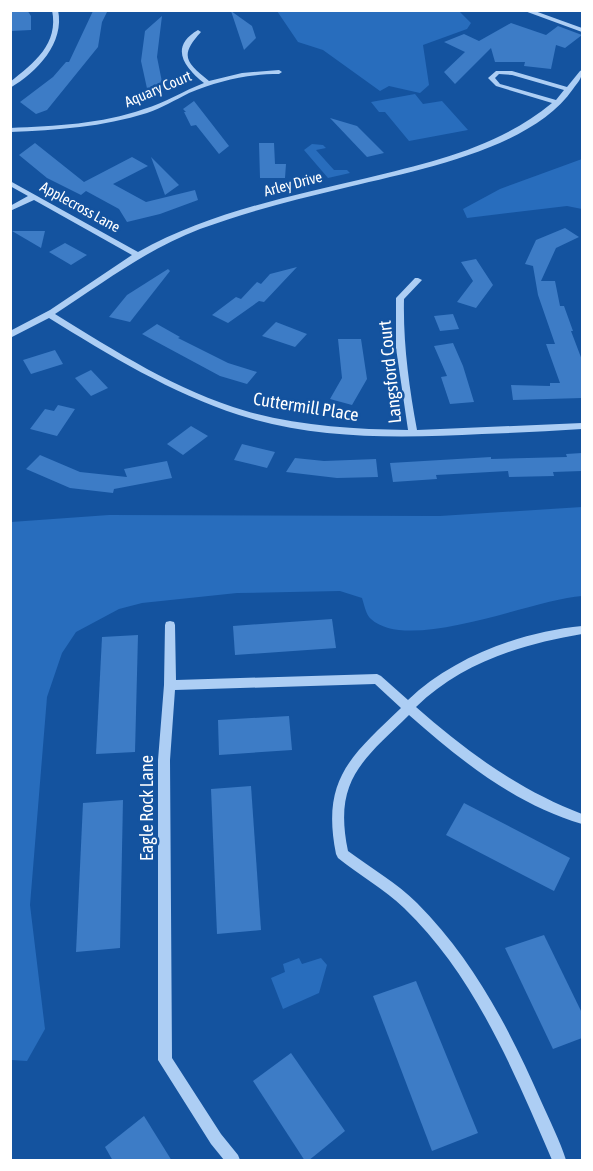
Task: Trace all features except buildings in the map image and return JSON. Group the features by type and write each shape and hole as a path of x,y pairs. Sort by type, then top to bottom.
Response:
{"street":[{"path":"10,86 47,51 58,25 55,10"},
{"path":"525,10 582,30"},
{"path":"198,32 185,44 184,56 190,68 208,83"},
{"name":"Aquary Court","path":"10,130 81,125 121,119 147,111 208,83 249,73 279,72"},
{"path":"558,103 498,85 491,78 498,72 512,73 570,90"},
{"name":"Arley Drive","path":"10,335 49,314 137,255 177,235 229,216 454,157 489,145 538,119 558,103 582,72"},
{"name":"Applecross Lane","path":"10,183 137,255"},
{"path":"10,209 33,197"},
{"name":"Langsford Court","path":"413,432 400,353 399,321 400,298 418,280"},
{"name":"Cuttermill Place","path":"49,314 192,393 244,414 298,426 366,433 582,426"},
{"name":"Eagle Rock Lane","path":"170,625 171,685 164,759 165,1060 216,1139 233,1161"},
{"path":"559,1161 516,1058 455,958 414,908 342,854 336,821 341,790 357,764 379,734 433,686 485,657 537,639 582,630"},
{"path":"171,685 377,679 477,766 554,810 582,819"}],"shaded area":[{"path":"277,11 459,11 471,23 467,29 423,45 429,85 420,93 389,86 380,91 323,50 298,42"},
{"path":"415,94 423,104 442,101 468,130 409,141 385,112 379,112 371,102"},
{"path":"312,144 323,145 326,148 316,150 334,170 347,170 350,173 328,178 304,150"},
{"path":"582,159 582,209 567,206 467,218 463,209 500,189"},
{"path":"582,507 582,596 560,599 472,622 413,631 389,628 371,619 366,612 362,598 340,591 237,593 142,603 119,609 76,632 62,653 47,697 30,905 45,1029 27,1061 11,1060 11,522 109,515 440,516"},
{"path":"299,958 302,964 321,958 327,965 319,993 283,1009 271,978 285,972 283,964"}]}
